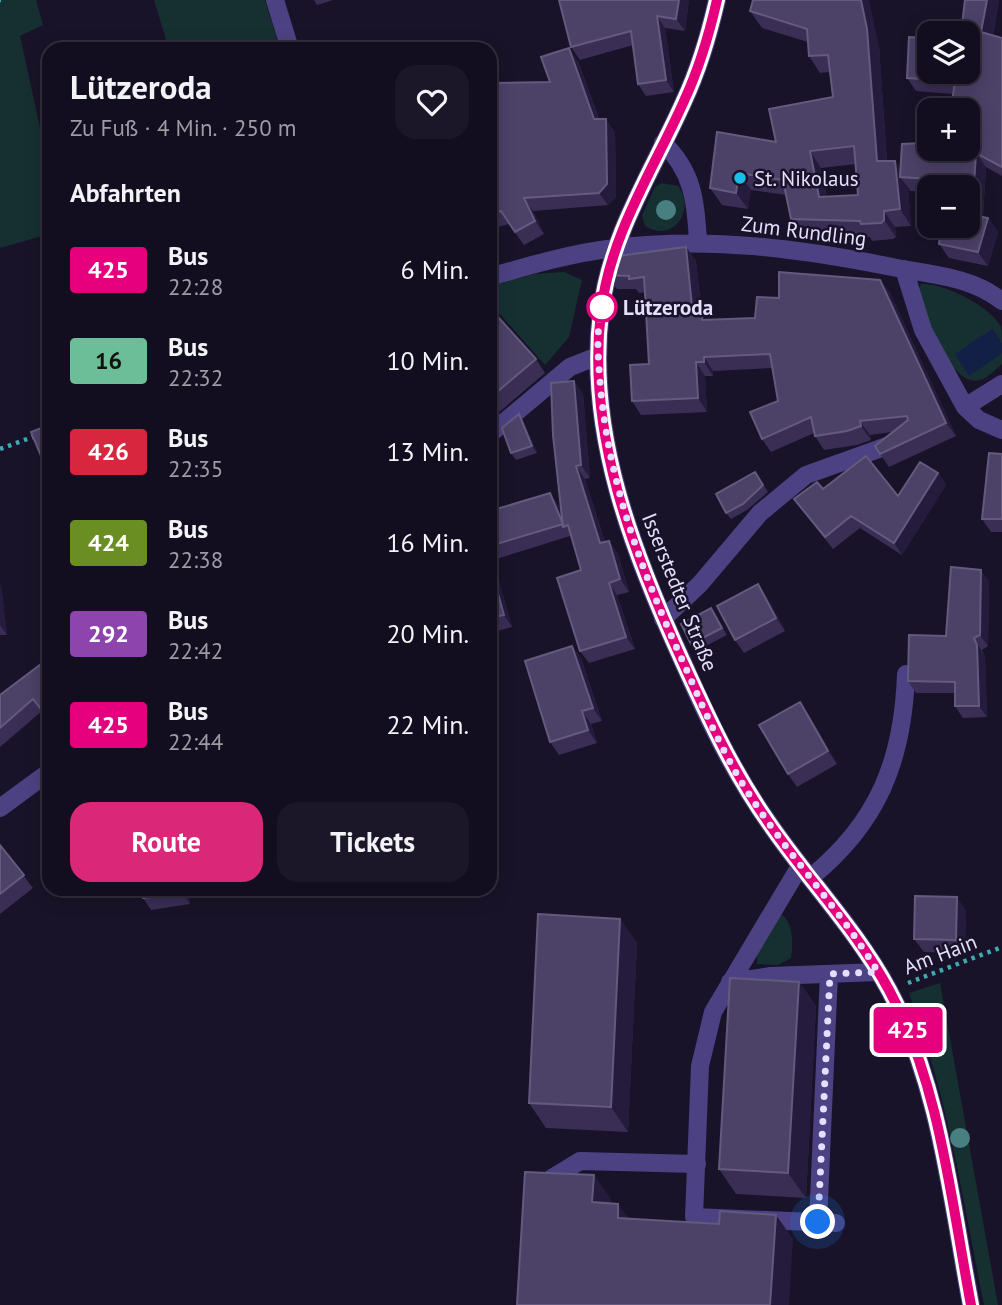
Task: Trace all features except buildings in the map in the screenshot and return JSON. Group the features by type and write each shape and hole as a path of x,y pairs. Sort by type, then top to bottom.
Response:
{"street":[{"path":"275,0 288,42"},
{"name":"Isserstedter Straße","path":"716,0 703,51 685,100 615,248 601,312 598,356 602,407 618,491 633,543 663,619 740,779 805,872 850,925 889,990 911,1037 933,1108 971,1305"},
{"path":"663,143 680,159 696,201 698,242"},
{"name":"Zum Rundling","path":"497,275 564,257 615,248 698,242 794,250 904,269 974,284 985,288 1002,301"},
{"path":"904,269 923,330 965,407 979,420 1002,430"},
{"path":"497,429 570,367 598,356"},
{"path":"965,407 1002,384"},
{"path":"663,619 700,584 760,513 806,475 887,446"},
{"path":"830,974 827,1223 694,1217 700,1066 713,1012 730,982 805,872 847,845 870,816 885,786 905,701 906,674"},
{"path":"0,808 42,777"},
{"path":"730,982 771,976 878,972"},
{"path":"529,1203 530,1191 580,1161 696,1164"}],"path":[{"path":"0,449 42,434"},
{"name":"Am Hain","path":"889,990 1002,947"}],"green space":[{"path":"0,0 36,0 43,25 20,36 42,137 42,236 0,248"},
{"path":"154,0 265,0 278,42 167,42"},
{"path":"662,183 678,186 685,204 679,221 665,231 645,226 642,215 655,187"},
{"path":"564,272 582,280 569,337 545,365 497,311 497,284 535,274"},
{"path":"921,284 941,287 966,297 988,312 1001,327 1002,344 992,329 969,376 1002,353 1002,364 980,380 970,380 959,373 940,348 925,318 916,294"},
{"path":"779,913 790,927 791,958 778,965 757,964 757,952"},
{"path":"940,983 998,1305 984,1305 944,1108 909,993"}],"water":[{"path":"992,329 1002,344 1002,353 969,376 955,354"}],"bus line":[{"name":"425","path":"717,0 708,38 685,100 637,195 615,248 607,277 598,356 611,465 644,574 710,723 740,779 769,824 850,925 889,990 911,1037 933,1108 971,1305"}],"place":[{"name":"St. Nikolaus","path":"740,178"},
{"name":"Lützeroda","path":"602,307"}],"route":[{"path":"602,307 598,356 611,465 644,574 710,723 740,779 800,866 850,925 878,972 830,974 818,1222"}]}
